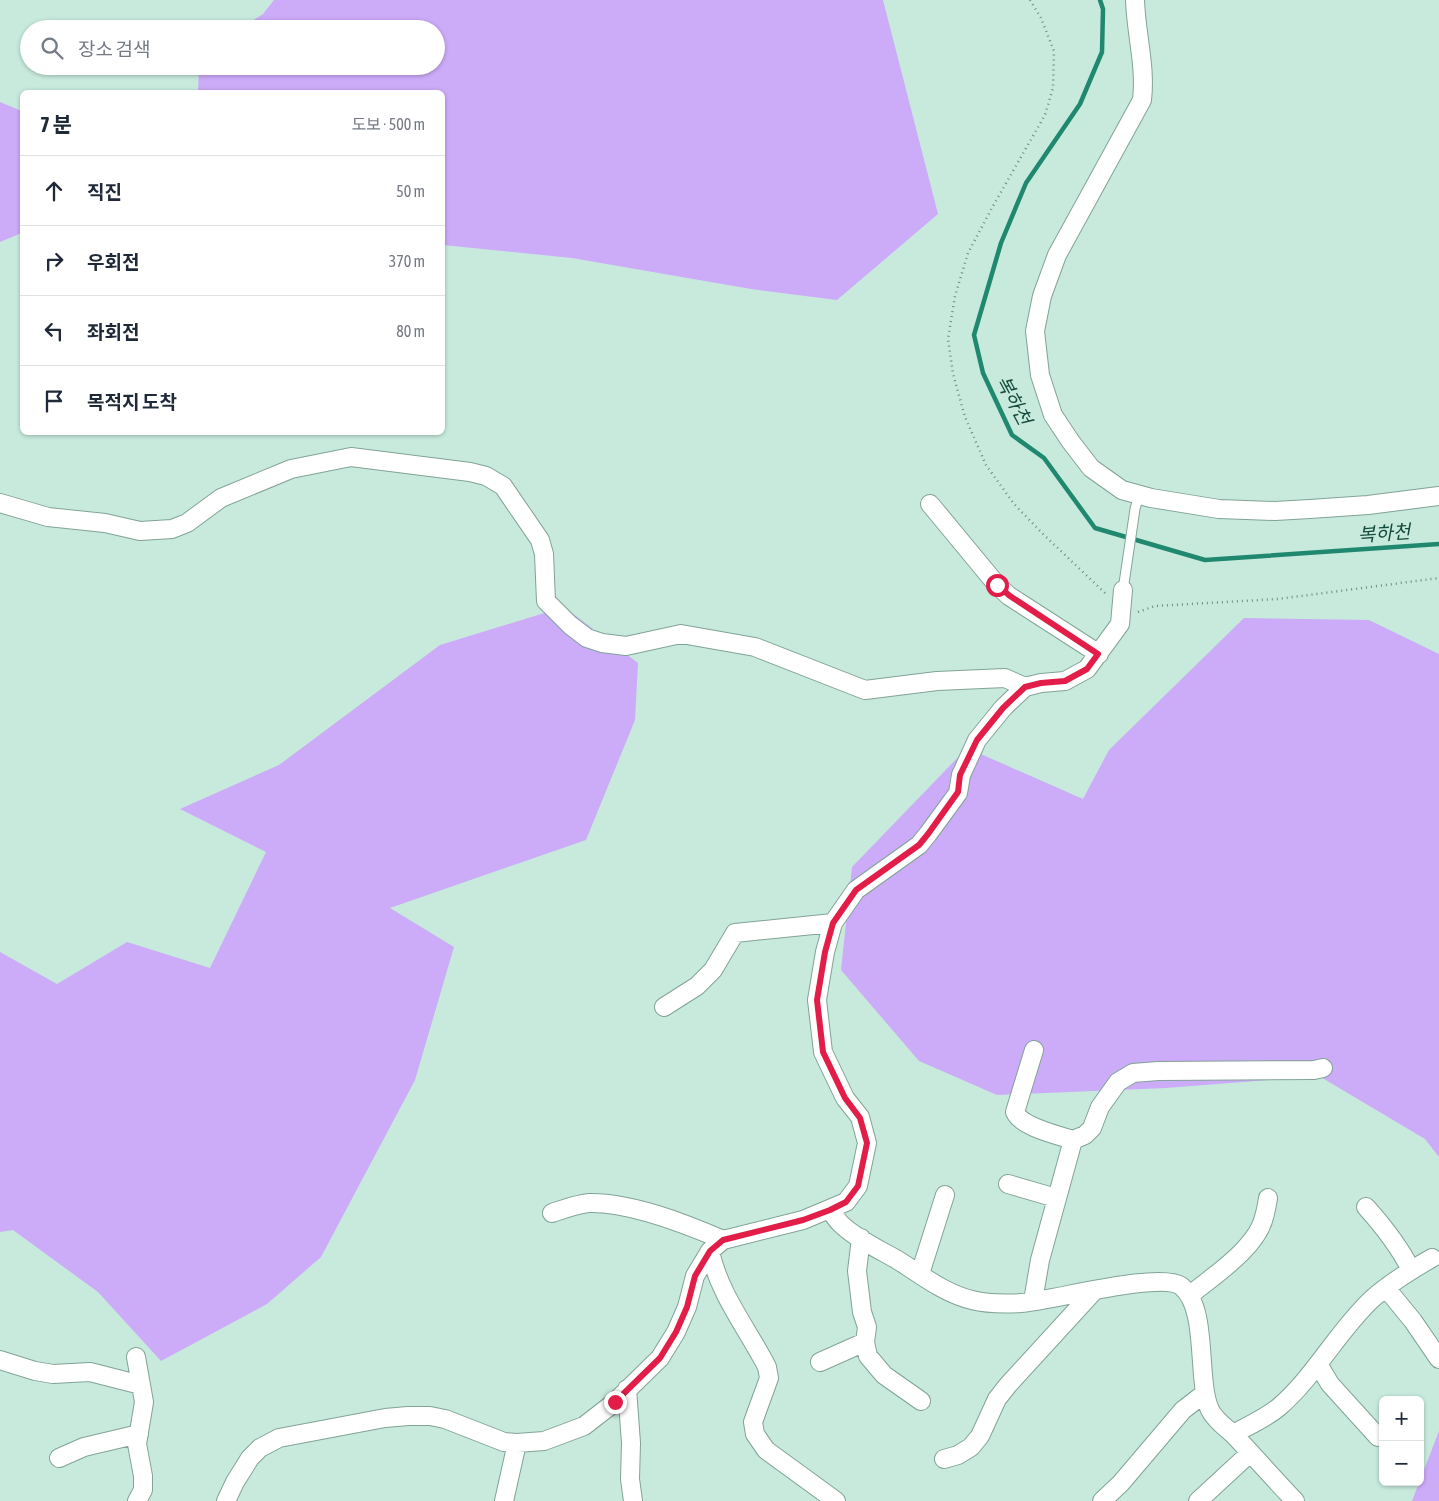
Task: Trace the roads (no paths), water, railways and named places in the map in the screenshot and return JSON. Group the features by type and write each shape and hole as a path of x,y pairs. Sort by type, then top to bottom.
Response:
{"street":[{"path":"1135,0 1135,19 1142,52 1144,82 1142,100 1057,255 1042,296 1035,331 1040,375 1053,415 1091,468 1137,502 1151,498 1219,509 1275,510 1368,505 1439,496"},
{"path":"0,503 48,517 105,523 140,531 172,528 187,522 221,498 291,469 352,457 470,472 486,476 503,486 540,540 544,554 546,602 587,638 602,643 626,646 681,634 756,647 865,690 937,681 1005,678 1025,687"},
{"path":"930,504 997,585 1010,596 1098,654"},
{"path":"226,1501 250,1458 260,1448 279,1438 385,1418 408,1416 430,1416 444,1419 504,1442 517,1443 544,1441 584,1426 615,1402 660,1358 676,1332 687,1307 695,1276 717,1246 803,1220 846,1202 858,1186 867,1143 860,1118 845,1098 823,1052 817,1000 825,952 833,923 856,890 919,845 958,792 960,775 977,740 1003,708 1025,687 1041,683 1065,681 1087,669 1120,624 1122,595"},
{"path":"664,1007 698,986 713,970 735,933 833,923"},
{"path":"1034,1050 1015,1112 1017,1117 1024,1123 1073,1140 1085,1135 1092,1128 1100,1107 1118,1082 1133,1072 1314,1070 1323,1068"},
{"path":"1033,1301 1040,1260 1073,1140"},
{"path":"1008,1184 1056,1198"},
{"path":"920,1274 945,1195"},
{"path":"1190,1295 1229,1265 1258,1232 1264,1219 1268,1198"},
{"path":"552,1213 588,1203 607,1204 669,1219 717,1246"},
{"path":"1366,1207 1395,1241 1411,1270"},
{"path":"830,1210 841,1224 861,1238 954,1294 972,1300 994,1303 1033,1301 1095,1290 1162,1282 1180,1285 1190,1295 1197,1317 1205,1393 1210,1410 1295,1501"},
{"path":"861,1238 857,1271 862,1312 867,1327 865,1342 868,1356 884,1375 921,1401"},
{"path":"717,1246 713,1267 721,1288 767,1367 770,1378 753,1422 755,1434 766,1450 836,1501"},
{"path":"1232,1434 1262,1419 1278,1408 1318,1364 1344,1330 1371,1300 1411,1270 1432,1258"},
{"path":"1386,1288 1413,1321 1439,1359"},
{"path":"944,1459 958,1455 971,1447 980,1436 997,1399 1008,1385 1095,1290"},
{"path":"820,1362 865,1342"},
{"path":"136,1357 144,1402 138,1444 143,1476 142,1490 137,1501"},
{"path":"0,1360 35,1371 53,1374 90,1372 141,1385"},
{"path":"1318,1364 1330,1384 1378,1437"},
{"path":"627,1389 631,1442 630,1479 633,1501"},
{"path":"1102,1501 1121,1483 1182,1410 1205,1393"},
{"path":"59,1458 84,1448 139,1434"},
{"path":"504,1501 517,1443"},
{"path":"1198,1501 1250,1453"}],"lane":[{"path":"1122,595 1137,502"}],"waterway":[{"name":"복하천","path":"1100,0 1103,9 1102,52 1080,104 1026,183 1001,243 974,335 983,373 1012,435 1044,458 1095,528 1205,560 1439,544"}]}
